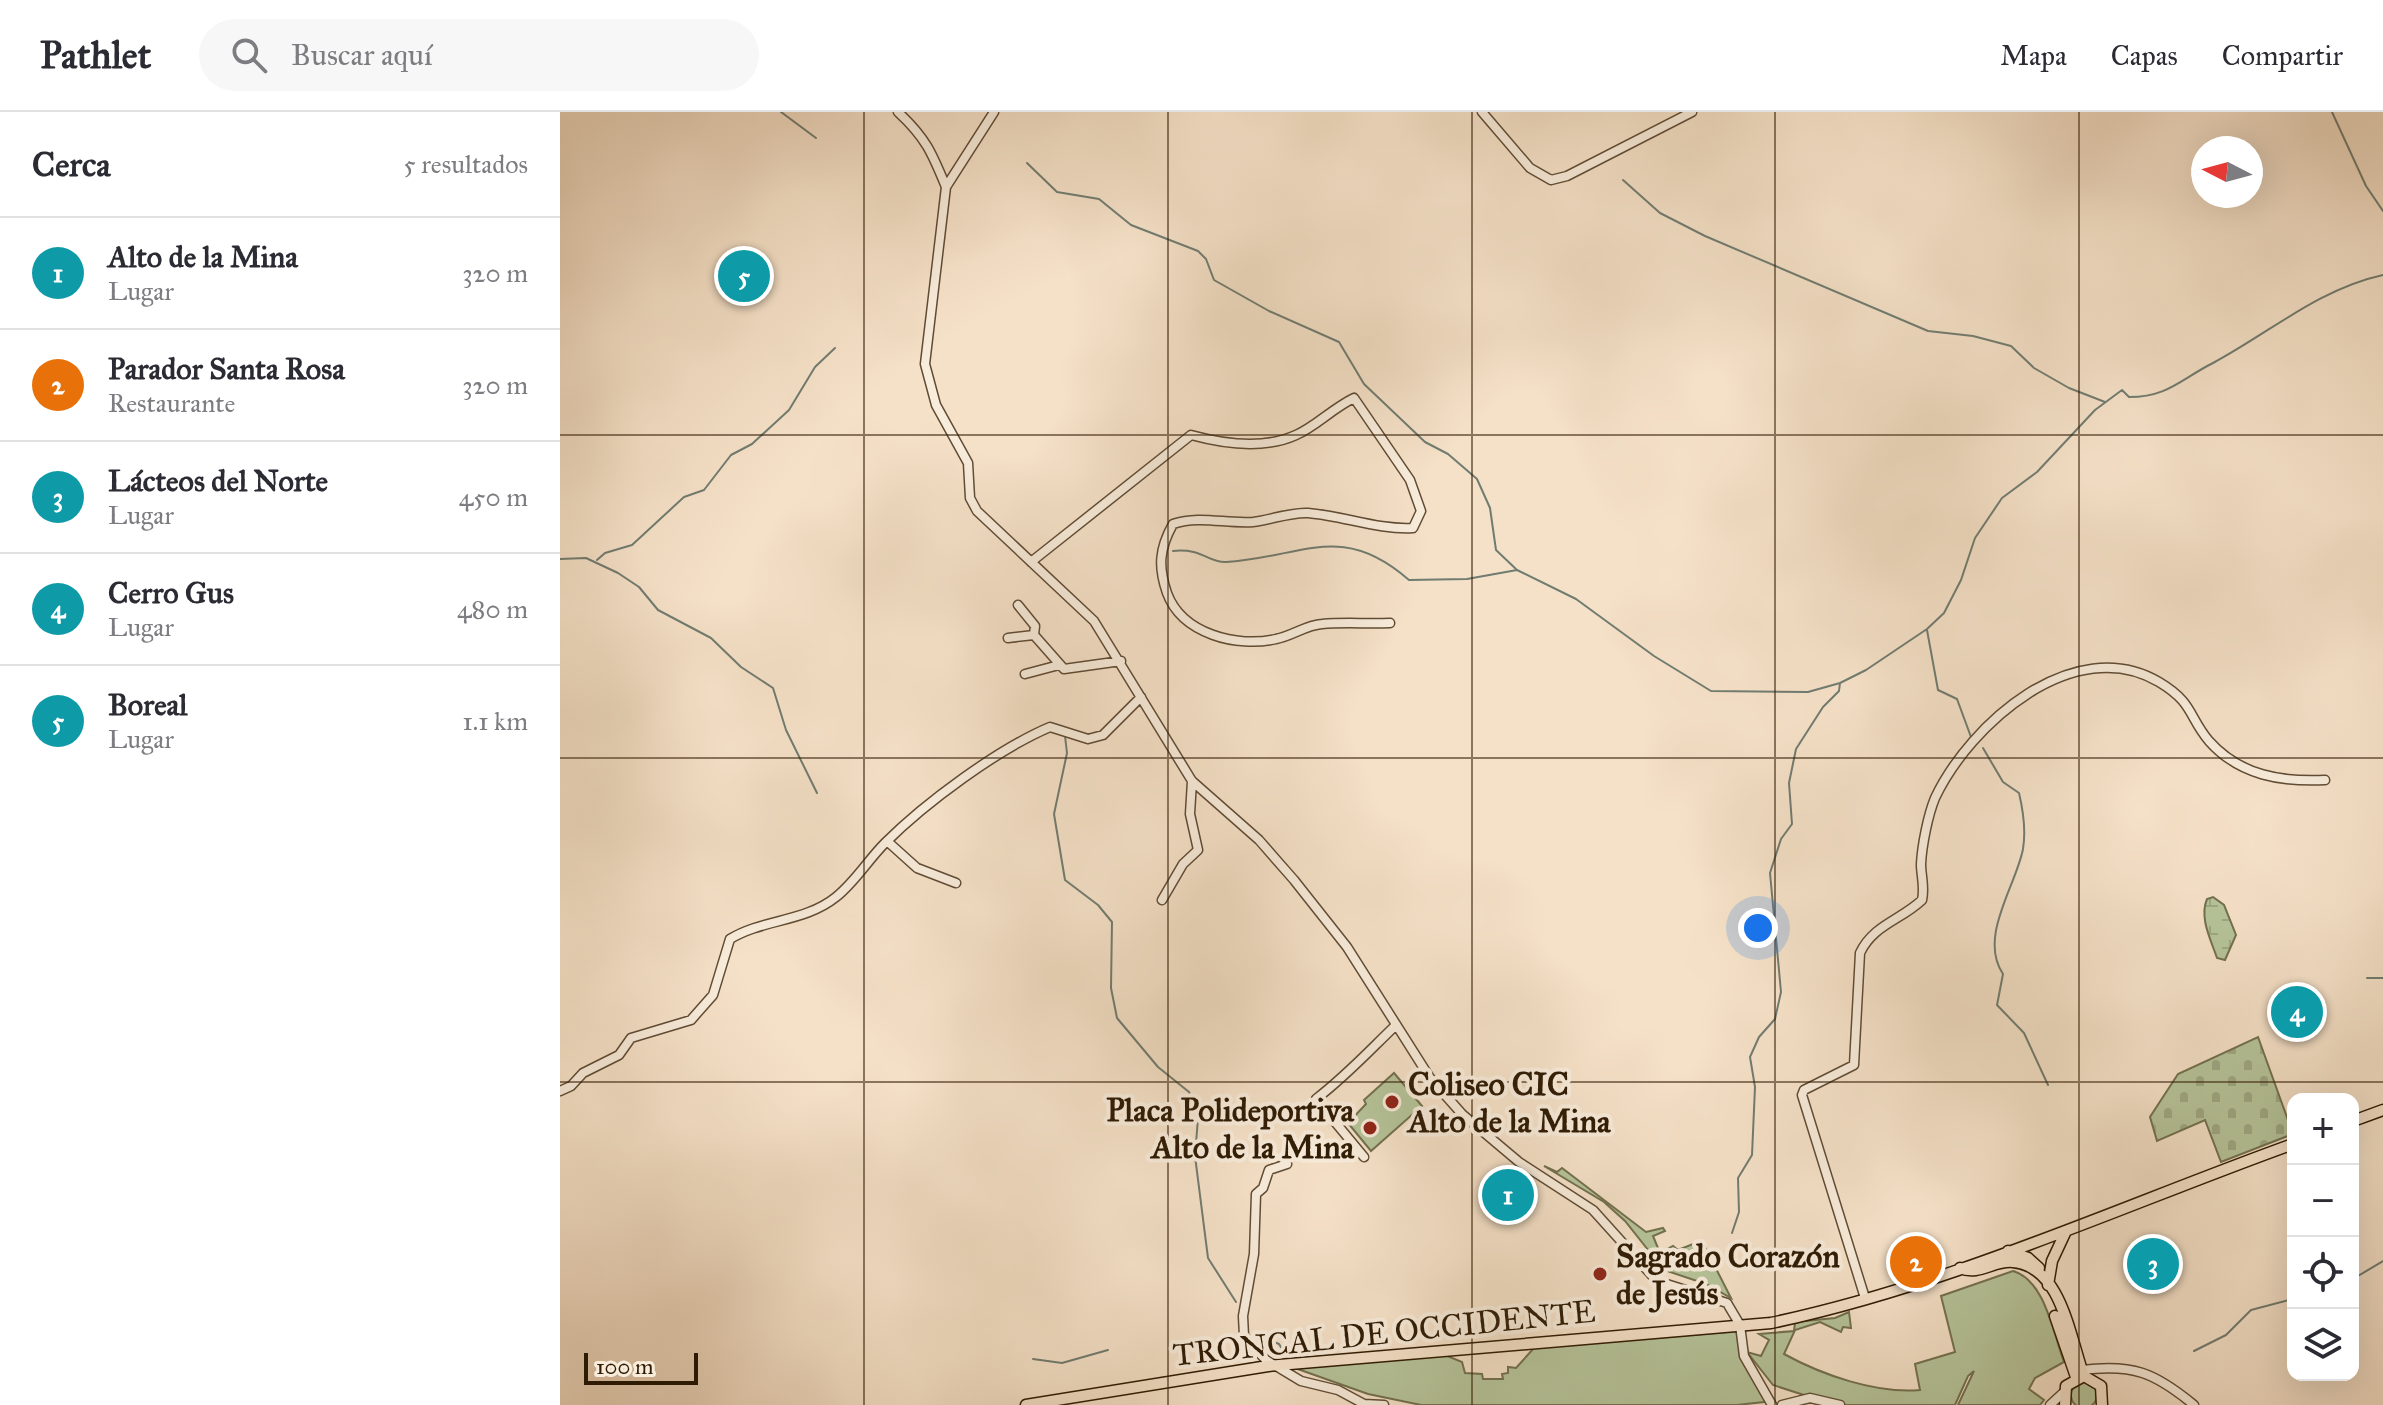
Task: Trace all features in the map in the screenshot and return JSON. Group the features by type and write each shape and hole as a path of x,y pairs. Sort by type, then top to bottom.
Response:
{"main road":[{"path":"2359,1119 2383,1110"},
{"name":"TRONCAL DE OCCIDENTE","path":"1026,1405 1278,1365 1740,1325 1814,1314 2066,1231 2287,1146"},
{"path":"2048,1283 2052,1261 2066,1231"},
{"path":"2008,1251 2028,1258 2054,1291 2080,1374 2101,1386 2102,1405"},
{"path":"1960,1268 1972,1273 2014,1262 2034,1269 2048,1283"},
{"path":"2063,1400 2080,1374"}],"street":[{"path":"898,112 924,137 936,157 946,187 927,341 928,380 936,405 968,463 970,498 977,511 1094,621 1192,781 1259,840 1294,880 1347,947 1430,1078 1479,1130 1519,1162 1593,1210 1657,1281 1667,1287 1699,1292 1727,1303 1740,1325 1744,1356 1772,1405"},
{"path":"946,187 994,112"},
{"path":"1482,112 1530,168 1551,180 1567,176 1692,112"},
{"path":"1031,562 1191,435 1215,442 1262,444 1297,435 1321,416 1354,398 1410,480 1421,511 1413,528 1387,530 1366,522 1306,513 1255,522 1223,523 1193,517 1173,524 1162,543 1159,570 1169,599 1189,624 1215,635 1247,642 1276,640 1320,624 1390,623"},
{"path":"1018,605 1035,626 1034,635 1064,669 1079,670 1121,661"},
{"path":"1008,638 1034,635"},
{"path":"1025,674 1059,665"},
{"path":"1865,1298 1802,1095 1804,1090 1854,1065 1860,953 1867,939 1878,929 1922,900 1921,864 1934,801 1954,767 1990,723 2049,682 2100,666 2115,668 2157,681 2187,702 2209,740 2242,769 2290,782 2325,780"},
{"path":"560,1091 571,1086 583,1073 619,1055 631,1038 691,1020 713,995 730,939 745,930 765,927 818,909 839,895 887,841 951,787 1050,727 1088,739 1103,735 1141,697"},
{"path":"1162,900 1183,864 1198,850 1190,814 1192,781"},
{"path":"887,841 917,868 956,883"},
{"path":"1364,1157 1316,1099 1356,1069 1360,1058 1395,1026"},
{"path":"1287,1164 1269,1170 1263,1188 1256,1194 1254,1254 1242,1329 1257,1352 1301,1381 1338,1390 1364,1404 1384,1405"},
{"path":"2080,1374 2120,1366 2136,1370 2177,1391 2194,1405"},
{"path":"1782,1405 1810,1398 1840,1405"},
{"path":"2050,1405 2063,1400"}],"green space":[{"path":"2213,897 2224,905 2236,935 2225,960 2217,958 2205,921 2207,899"},
{"path":"2258,1037 2287,1117 2287,1136 2221,1162 2205,1120 2157,1141 2150,1117 2178,1074"},
{"name":"Coliseo CIC Alto de la Mina","path":"1394,1073 1422,1106 1371,1151 1348,1123 1366,1104 1364,1100"},
{"path":"1544,1166 1557,1172 1562,1168 1646,1232 1663,1228 1665,1231 1653,1236 1660,1253 1673,1246 1678,1250 1693,1244 1704,1245 1731,1298 1706,1284 1664,1270 1625,1221 1604,1202"},
{"path":"2013,1271 2024,1276 2040,1296 2064,1362 2035,1378 2029,1389 2044,1400 2040,1405 1958,1405 1974,1371 1968,1376 1955,1405 1842,1405 1773,1385 1747,1352 1761,1356 1769,1340 1759,1334 1794,1331 1795,1322 1835,1318 1849,1312 1851,1328 1843,1327 1841,1332 1820,1322 1795,1330 1784,1354 1815,1369 1868,1386 1920,1390 1915,1364 1955,1352 1941,1296"},
{"path":"1739,1331 1739,1342 1766,1394 1764,1402 1737,1405 1421,1405 1368,1394 1292,1367 1445,1355 1462,1362 1465,1373 1482,1374 1483,1379 1503,1379 1502,1374 1508,1373 1508,1367 1516,1368 1534,1348"},
{"path":"2079,1383 2089,1383 2096,1390 2096,1400 2090,1406 2078,1406 2072,1400 2072,1390"}],"waterway":[{"path":"781,112 816,138"},
{"path":"2332,112 2366,186 2383,211"},
{"path":"1027,163 1057,192 1099,199 1131,225 1198,251 1206,259 1214,280 1269,311 1339,342 1364,384 1425,442 1448,454 1477,479 1490,508 1496,550 1517,570 1576,599 1654,656 1711,691 1808,692 1840,683 1866,670 1927,629 1944,613 1961,580 1975,538 2002,498 2037,472 2095,410 2122,390 2129,397 2154,394 2174,386 2316,301 2337,290 2383,275"},
{"path":"1623,180 1660,213 1705,236 1928,331 1973,336 2011,346 2034,368 2069,388 2105,402"},
{"path":"597,560 605,553 632,545 684,497 704,490 731,455 752,444 789,410 815,367 835,348"},
{"path":"1173,551 1198,553 1226,562 1320,547 1341,547 1362,551 1385,562 1409,580 1467,579 1517,570"},
{"path":"560,559 586,558 618,573 639,587 658,610 711,638 741,667 773,688 786,730 817,793"},
{"path":"1927,630 1938,690 1957,699 1971,737"},
{"path":"1732,1233 1739,1212 1738,1178 1752,1155 1755,1087 1750,1057 1759,1037 1775,1019 1781,992 1770,873 1781,839 1792,824 1789,783 1796,749 1823,707 1839,691 1840,683"},
{"path":"1065,736 1067,753 1054,814 1065,880 1098,905 1112,922 1111,988 1117,1018 1158,1067 1189,1092 1198,1118 1195,1156 1208,1258 1236,1302"},
{"path":"1983,748 2003,782 2019,793 2024,828 2023,849 1996,928 1996,960 2003,974 1997,1005 2024,1033 2048,1085"},
{"path":"2367,978 2383,978"},
{"path":"2359,1275 2383,1261"},
{"path":"2194,1351 2226,1335 2251,1310 2287,1301"},
{"path":"1262,1337 1279,1344 1284,1352"},
{"path":"1033,1359 1062,1363 1108,1350"}],"place":[{"name":"Boreal","path":"744,276"},
{"name":"Cerro Gus","path":"2297,1012"},
{"name":"Coliseo CIC Alto de la Mina","path":"1392,1102"},
{"name":"Placa Polideportiva Alto de la Mina","path":"1370,1128"},
{"name":"Alto de la Mina","path":"1508,1195"},
{"name":"Parador Santa Rosa","path":"1916,1262"},
{"name":"Lácteos del Norte","path":"2153,1264"},
{"name":"Sagrado Corazón de Jesús","path":"1600,1274"}]}
